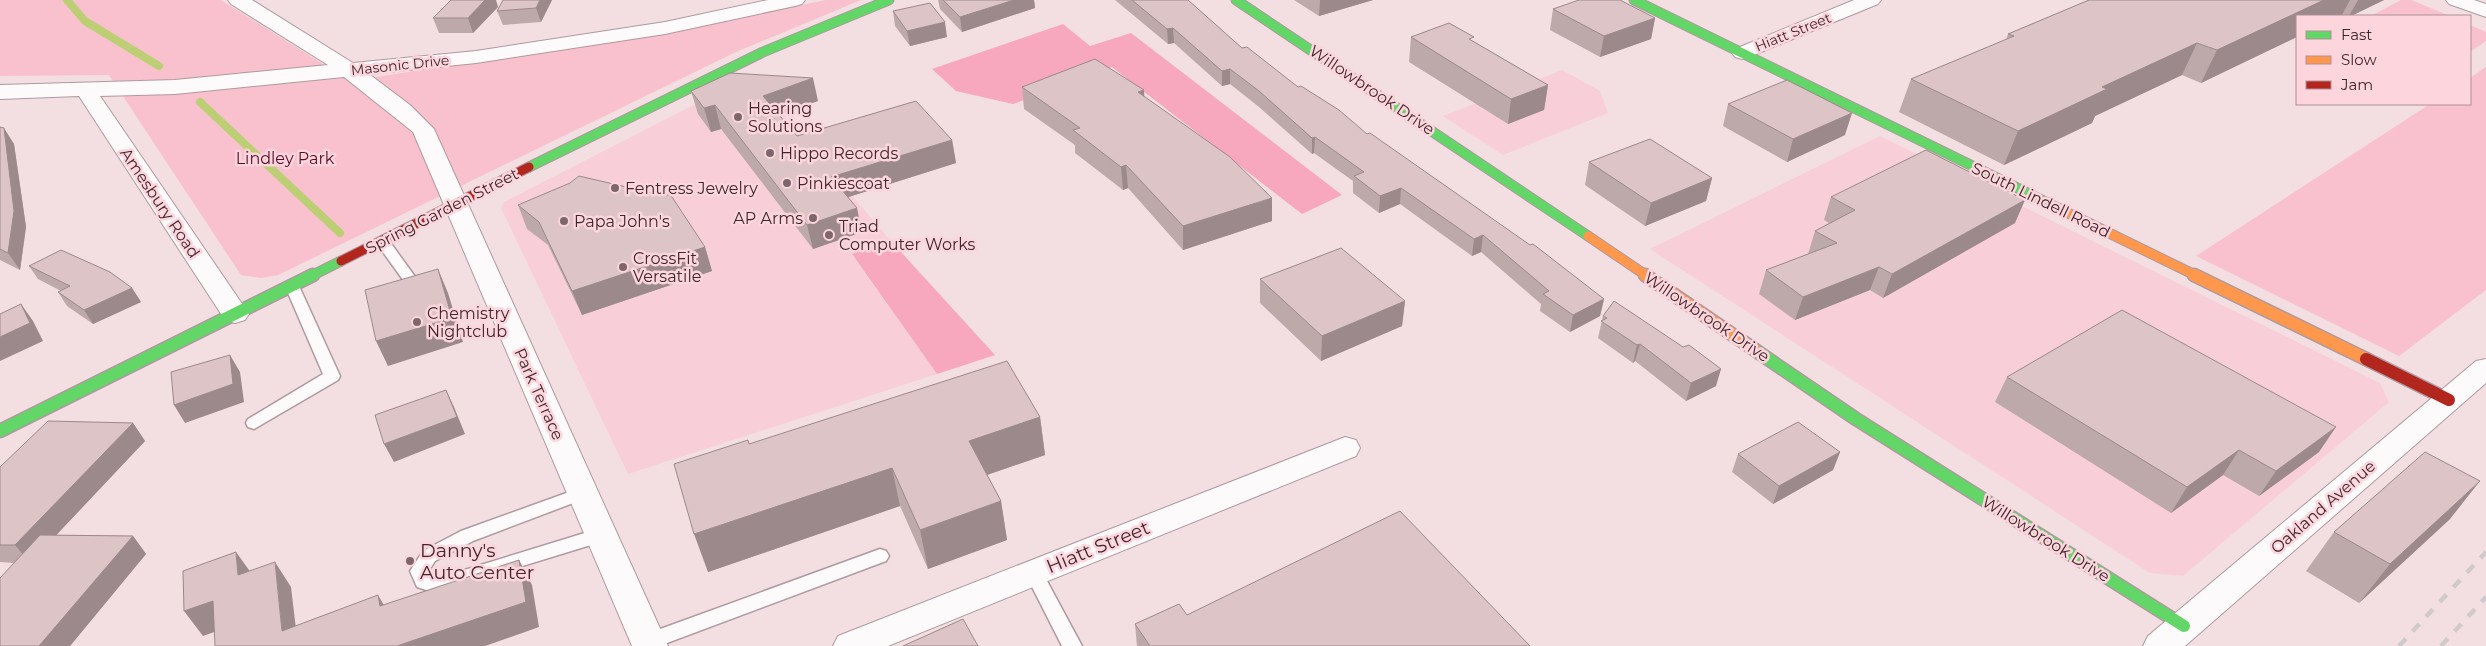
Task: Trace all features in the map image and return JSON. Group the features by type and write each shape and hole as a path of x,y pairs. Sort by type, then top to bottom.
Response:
{"street":[{"name":"Park Terrace","path":"238,0 351,70 391,99 423,129 649,644"},
{"name":"Masonic Drive","path":"0,92 174,87 476,57 664,28 795,0"},
{"name":"Spring Garden Street","path":"0,431 763,52 889,0"},
{"name":"Willowbrook Drive","path":"1236,0 1510,182 2172,636"},
{"name":"South Lindell Road","path":"1634,0 2449,400"},
{"name":"Hiatt Street","path":"1742,53 1871,0"},
{"path":"2456,0 2486,11"},
{"name":"Amesbury Road","path":"86,91 235,314"},
{"name":"Oakland Avenue","path":"2172,636 2486,368"},
{"name":"Hiatt Street","path":"851,646 1345,448"}],"lane":[{"path":"382,241 411,281"},
{"path":"254,423 332,376 292,286"},
{"path":"583,494 468,536 429,556 419,571 424,582 435,586 602,535"},
{"path":"649,644 880,556"},
{"path":"1034,573 1072,646"}],"shaded area":[{"path":"1063,24 1090,46 1131,33 1342,195 1302,214 1112,67 1013,104 956,91 932,69"},
{"path":"1562,70 1600,91 1608,113 1503,155 1443,116"},
{"path":"750,76 890,240 852,255 937,374 628,474 501,208 504,202"},
{"path":"1880,136 2380,383 2389,402 2183,576 2150,573 1650,249"},
{"path":"890,240 995,355 937,374 852,254"}],"green space":[{"name":"Lindley Park","path":"0,0 221,0 350,81 667,32 826,0 861,0 736,52 278,275 261,278 241,275 109,75 0,76"},
{"path":"2401,0 2411,0 2448,15 2373,15"},
{"path":"2471,25 2486,32 2486,41 2471,51"},
{"path":"2486,67 2486,290 2399,356 2196,256 2428,105 2471,105 2471,77"}],"building":[{"path":"451,0 485,0 468,18 433,18"},
{"path":"503,0 540,0 536,8 497,11"},
{"path":"943,0 1014,0 960,17"},
{"path":"1132,0 1188,0 1242,48 1247,47 1298,87 1301,86 1339,110 1367,134 1370,133 1530,245 1533,244 1604,299 1573,315 1543,294 1549,291 1483,235 1474,239 1401,188 1380,196 1354,176 1364,172 1315,137 1312,138 1259,91 1230,69 1222,71 1173,28 1167,29"},
{"path":"1579,0 1620,0 1655,18 1604,36 1553,9"},
{"path":"2089,0 2324,0 2217,50 2197,43 2102,87 2107,89 2018,131 1911,79 2014,36 2008,34"},
{"path":"930,3 945,22 907,31 893,11"},
{"path":"1449,23 1474,37 1469,39 1548,85 1511,99 1411,37"},
{"path":"1095,59 1144,90 1138,92 1230,157 1272,198 1183,226 1126,165 1121,167 1073,130 1080,128 1022,87"},
{"path":"730,73 813,78 763,96 797,136 916,101 952,140 831,177 857,208 807,225 715,105 704,108 691,91"},
{"path":"1787,80 1852,113 1793,139 1728,104"},
{"path":"0,127 4,128 14,211 8,253 0,249"},
{"path":"1650,139 1712,178 1651,203 1589,162"},
{"path":"1926,150 2025,200 1892,274 1879,267 1803,297 1766,270 1837,243 1815,231 1855,210 1831,197"},
{"path":"579,176 665,196 670,194 705,247 572,291 539,222 518,205 570,183"},
{"path":"1341,248 1405,301 1322,336 1260,279"},
{"path":"61,250 110,272 132,288 84,310 58,292 70,286 29,266"},
{"path":"438,269 452,318 376,341 365,290"},
{"path":"1614,301 1683,347 1689,345 1721,369 1691,383 1640,344 1637,345 1601,321 1607,318 1603,316"},
{"path":"21,304 30,323 0,337 0,314"},
{"path":"2122,310 2336,427 2276,471 2239,450 2187,487 2007,377"},
{"path":"230,355 233,384 174,405 171,372"},
{"path":"1007,361 1040,417 969,441 1001,501 920,530 892,468 694,534 674,464 748,440 749,444"},
{"path":"446,390 457,417 384,444 375,415"},
{"path":"48,421 133,423 15,545 0,545 0,467"},
{"path":"1798,422 1840,452 1779,486 1738,454"},
{"path":"2425,452 2480,481 2390,564 2334,532"},
{"path":"1400,511 1530,646 1150,646 1135,624 1179,604 1187,615"},
{"path":"40,535 133,536 39,646 0,646 0,578"},
{"path":"236,552 238,575 275,562 282,631 378,595 380,606 519,560 526,602 397,646 215,646 213,601 184,611 183,571"},
{"path":"963,619 978,646 903,646"}],"waterway":[{"path":"67,0 85,21 159,66"},
{"path":"200,102 340,233"}],"railway":[{"path":"2399,646 2486,552"},
{"path":"2441,646 2486,597"}],"traffic: fast":[{"path":"529,167 763,52 889,0"},
{"path":"1236,0 1588,236"},
{"path":"1634,0 2060,209"},
{"path":"0,431 341,261"},
{"path":"1755,350 1856,419 2184,626"}],"traffic: slow":[{"path":"2060,209 2366,359"},
{"path":"1588,236 1755,350"}],"traffic: jam":[{"path":"341,261 529,167"},
{"path":"2366,359 2449,400"}],"place":[{"name":"Hearing Solutions","path":"738,117"},
{"name":"Hippo Records","path":"770,153"},
{"name":"Pinkiescoat","path":"787,183"},
{"name":"Fentress Jewelry","path":"615,188"},
{"name":"AP Arms","path":"813,218"},
{"name":"Papa John's","path":"564,221"},
{"name":"Triad Computer Works","path":"829,235"},
{"name":"CrossFit Versatile","path":"623,267"},
{"name":"Chemistry Nightclub","path":"417,322"},
{"name":"Danny's Auto Center","path":"410,561"}]}
